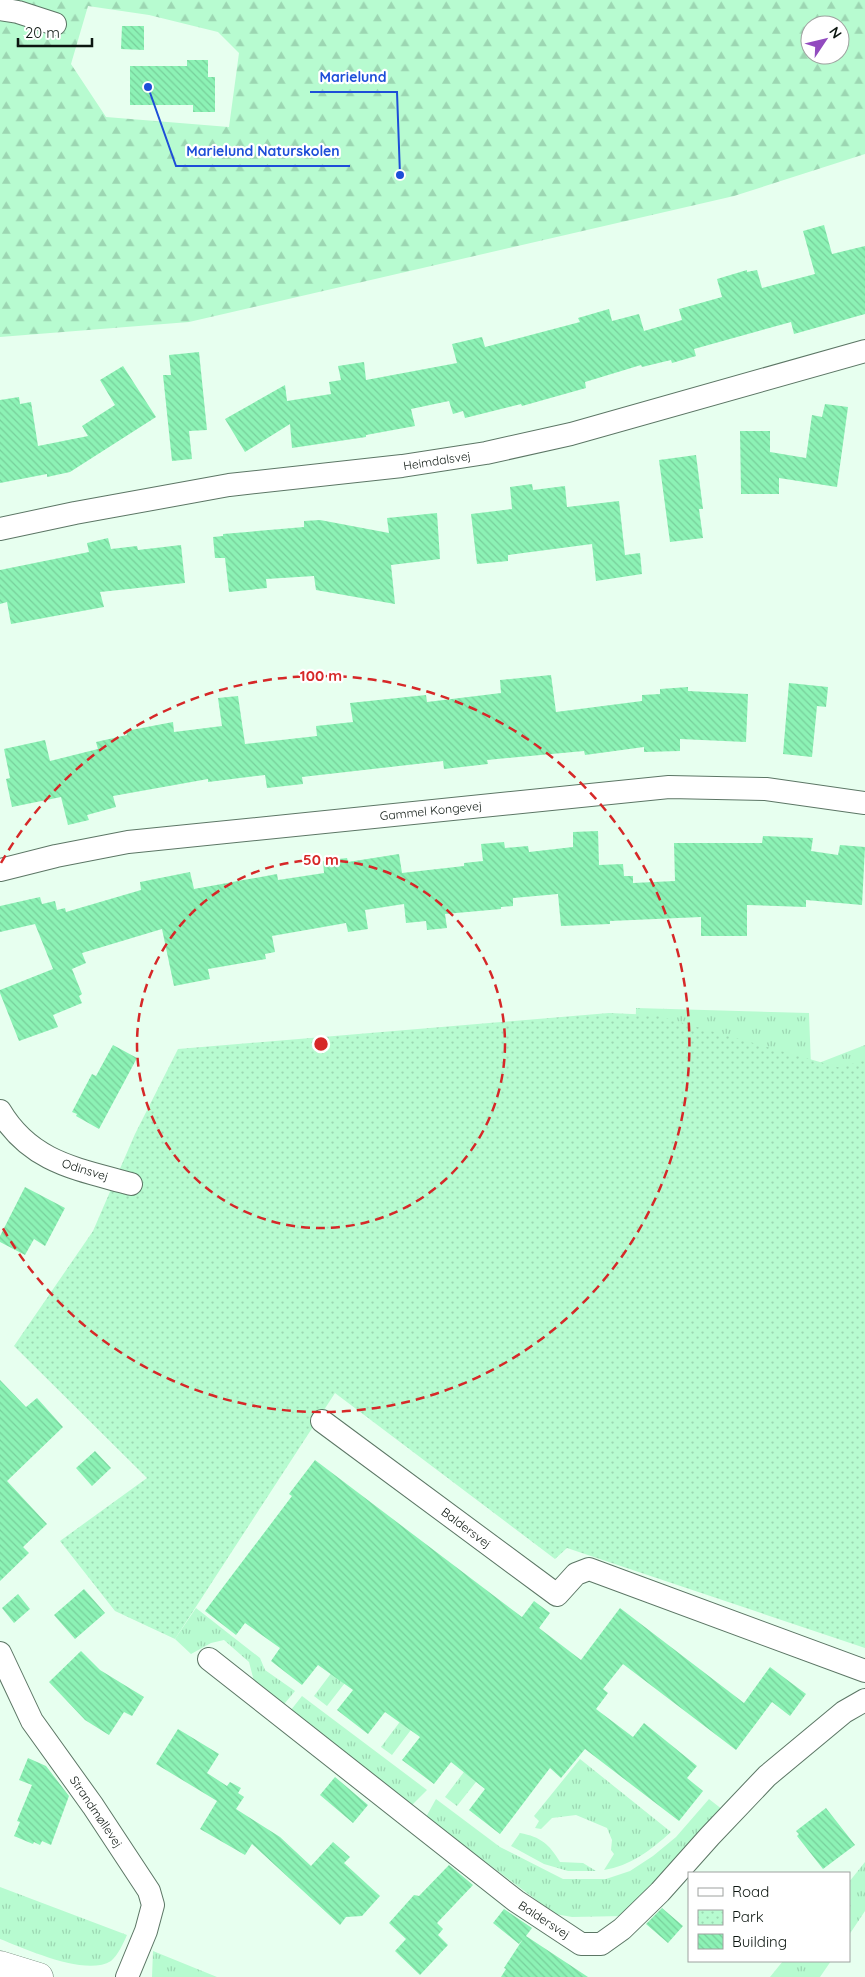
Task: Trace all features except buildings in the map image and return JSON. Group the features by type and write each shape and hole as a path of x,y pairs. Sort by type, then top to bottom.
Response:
{"main road":[{"path":"0,1965 38,1977"}],"street":[{"path":"0,9 18,12 55,24"},
{"name":"Heimdalsvej","path":"0,529 75,513 229,486 402,466 486,453 571,434 865,351"},
{"name":"Gammel Kongevej","path":"0,870 56,856 128,842 669,787 766,789 865,804"},
{"name":"Odinsvej","path":"0,1111 28,1145 60,1164 131,1184"},
{"name":"Baldersvej","path":"322,1421 556,1596 576,1574 589,1569 865,1671"},
{"name":"Strandmøllevej","path":"0,1654 32,1721 94,1806 149,1891 153,1906 146,1931 127,1977"},
{"name":"Baldersvej","path":"209,1660 516,1902 581,1944 601,1944 622,1929 660,1892 710,1836 768,1776 844,1712 865,1700"}],"green space":[{"path":"0,0 865,0 865,154 734,196 189,322 0,337","holes":["88,6 149,15 218,32 239,53 229,127 106,117 71,64"]},
{"path":"636,1008 809,1013 811,1066 865,1045 865,1089 635,1047"},
{"path":"609,1013 655,1015 841,1068 865,1059 865,1648 567,1548 555,1559 335,1393 175,1639 115,1611 60,1541 147,1478 14,1346 93,1231 135,1134 178,1049"},
{"path":"396,1587 410,1599 327,1706 314,1696"},
{"path":"196,1608 260,1658 265,1670 295,1691 280,1709 255,1685 249,1662 224,1640 211,1643 191,1654 175,1639"},
{"path":"462,1639 472,1649 392,1755 381,1747"},
{"path":"526,1690 540,1701 457,1806 445,1797"},
{"path":"302,1696 427,1790 409,1808 287,1715"},
{"path":"580,1759 671,1832 640,1856 623,1865 604,1870 614,1854 611,1850 612,1840 607,1828 576,1815 552,1818 541,1829 535,1828 539,1821 534,1816"},
{"path":"436,1799 500,1847 563,1879 606,1879 630,1871 653,1856 676,1837 709,1799 723,1810 624,1916 572,1917 555,1914 426,1817"},
{"path":"520,1833 544,1842 560,1862 583,1863 596,1871 568,1871 544,1864 511,1846"},
{"path":"865,1862 865,1911 850,1934 850,1881"},
{"path":"0,1887 127,1935 114,1959 100,1965 72,1964 25,1949 0,1939"},
{"path":"153,1951 217,1977 152,1977"},
{"path":"782,1962 830,1962 820,1977 770,1977"}],"place":[{"name":"Marielund Naturskolen","path":"148,87"},
{"name":"Marielund","path":"400,175"}]}
